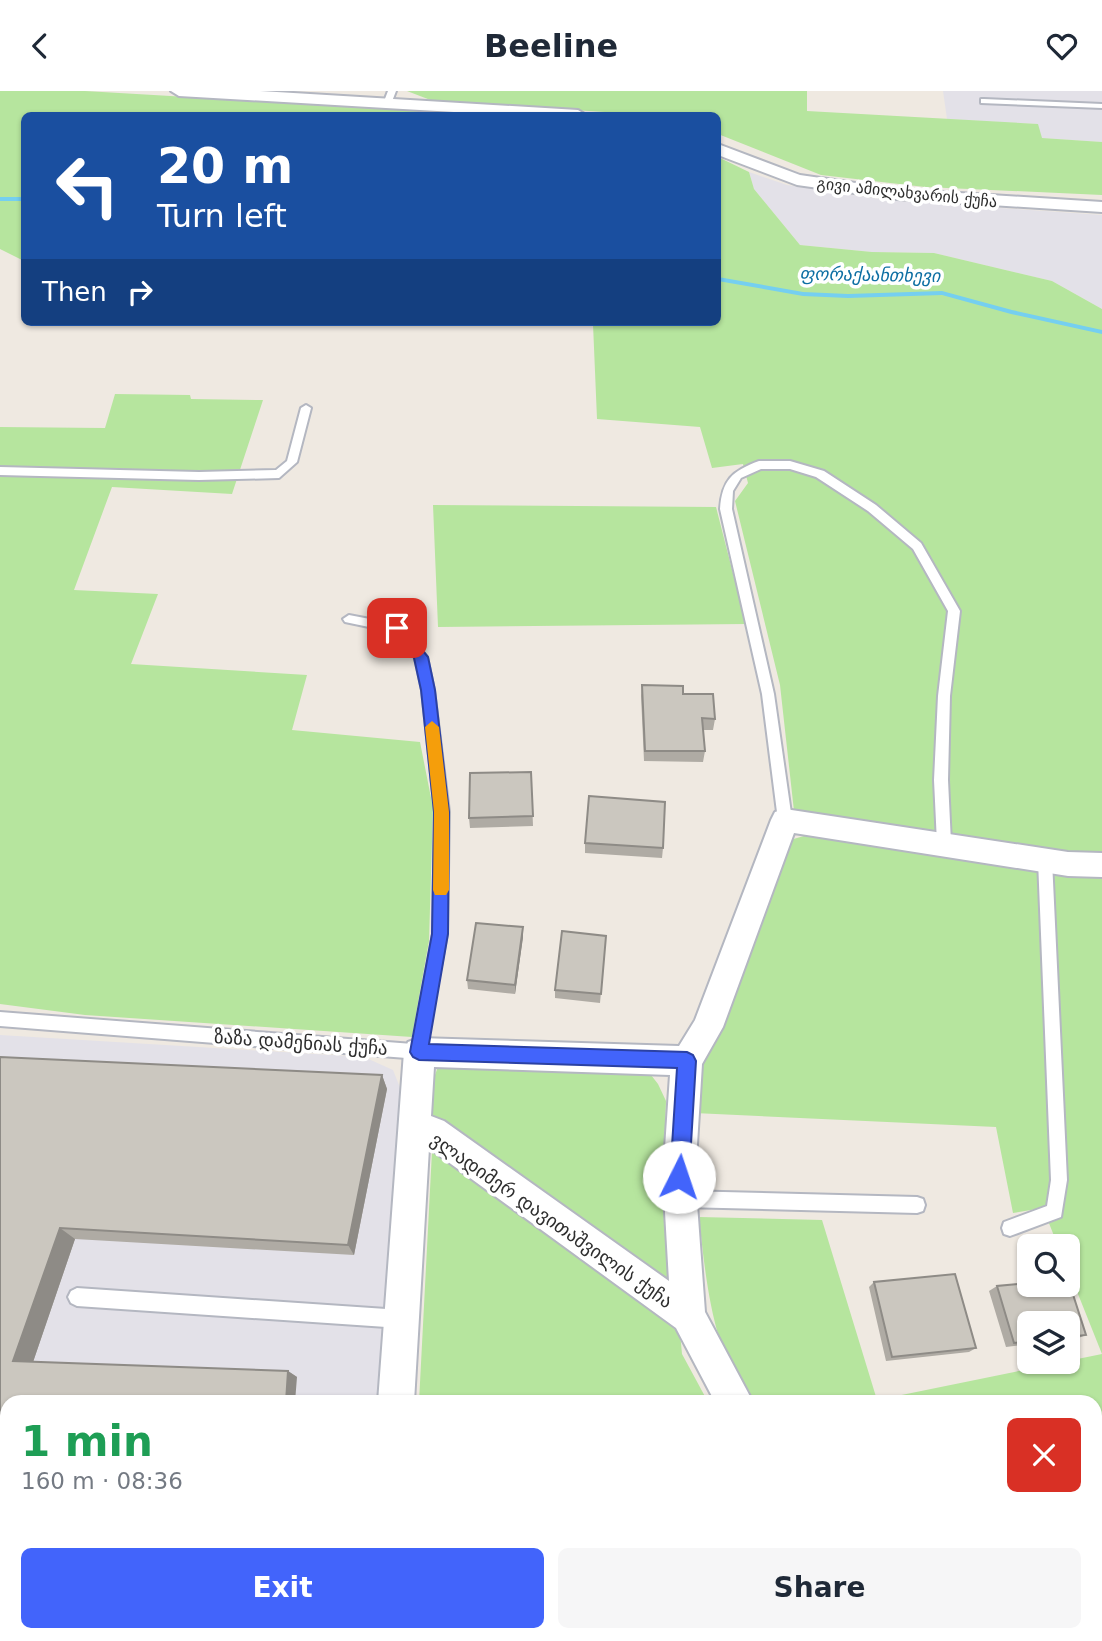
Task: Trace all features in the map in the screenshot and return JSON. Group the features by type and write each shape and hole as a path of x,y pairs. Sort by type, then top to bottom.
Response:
{"street":[{"path":"178,91 390,97 528,112"},
{"name":"გივი ამილახვარის ქუჩა","path":"721,150 797,180 897,194 1102,207"},
{"path":"397,1395 419,1052 687,1061 708,1027 785,820 1045,860 1102,865"},
{"name":"ვლადიმერ დავითაშვილის ქუჩა","path":"687,1061 679,1177 688,1316"},
{"name":"ვლადიმერ დავითაშვილის ქუჩა","path":"414,1127 433,1132 688,1316 731,1395"}],"lane":[{"path":"984,101 1102,106"},
{"path":"0,471 199,476 279,474 292,462 306,408"},
{"path":"785,820 768,694 726,509 727,491 737,475 759,465 790,465 820,474 872,508 917,546 954,611 944,696 941,780 944,843"},
{"path":"349,619 397,628 421,657 428,690 442,812 440,934 419,1052"},
{"path":"1010,1228 1055,1211 1059,1180 1045,860"},
{"name":"ზაზა დამენიას ქუჩა","path":"0,1019 419,1052"},
{"path":"682,1199 917,1205"},
{"path":"77,1297 402,1319"}],"shaded area":[{"path":"943,91 1102,91 1102,142 1041,138 1037,124 947,119"},
{"path":"749,172 787,185 886,200 1102,215 1102,309 1052,281 934,253 872,252 800,245 754,189"},
{"path":"0,1035 364,1057 393,1070 401,1090 378,1395 0,1395"}],"green space":[{"path":"0,91 85,91 445,112 21,112 21,260 0,249"},
{"path":"407,91 807,91 807,111 1038,124 1042,138 1102,142 1102,195 925,187 821,175 721,135 721,112 604,112 433,101"},
{"path":"721,158 749,172 754,189 800,245 872,252 934,253 1052,281 1102,309 1102,857 1063,856 794,811 780,685 735,501 748,483 743,464 712,468 700,427 597,419 593,326 721,326"},
{"path":"115,394 263,400 232,494 112,487 74,590 158,594 131,664 307,675 292,730 420,742 433,808 429,941 412,1037 85,1015 0,1004 0,427 105,428"},
{"path":"433,505 716,507 746,624 438,627"},
{"path":"811,834 1102,874 1102,1354 1079,1297 1080,1234 1053,1234 1043,1208 1013,1213 996,1127 694,1113 707,1048 790,840"},
{"path":"439,1064 644,1066 658,1084 666,1101 664,1158 682,1354 704,1395 419,1395 433,1132 432,1083"},
{"path":"699,1217 822,1220 875,1395 745,1395 719,1337 708,1289"},
{"path":"1102,1354 1102,1395 901,1395 1017,1371 1017,1374 1080,1374 1080,1358"}],"building":[{"path":"642,685 683,686 683,694 713,694 715,719 702,718 705,751 645,751"},
{"path":"531,772 533,816 469,818 470,773"},
{"path":"589,796 665,802 663,848 585,843"},
{"path":"476,923 523,927 515,985 467,980"},
{"path":"562,931 606,936 601,994 555,990"},
{"path":"0,1057 382,1075 348,1245 60,1228 13,1361 288,1371 286,1395 0,1395"},
{"path":"955,1274 976,1348 892,1357 874,1282"},
{"path":"1017,1284 1017,1297 1074,1297 1078,1311 1017,1311 1017,1343 1014,1343 997,1286"},
{"path":"1080,1316 1086,1335 1080,1336"}],"waterway":[{"name":"ფორაქაანთხევი","path":"0,199 21,199"},
{"name":"ფორაქაანთხევი","path":"721,280 803,294 848,296 942,293 1011,312 1102,332"}],"slow traffic":[{"path":"432,727 442,812 441,890"}],"route":[{"path":"397,628 421,657 428,690 442,812 440,934 419,1052 687,1061 679,1177"}]}
